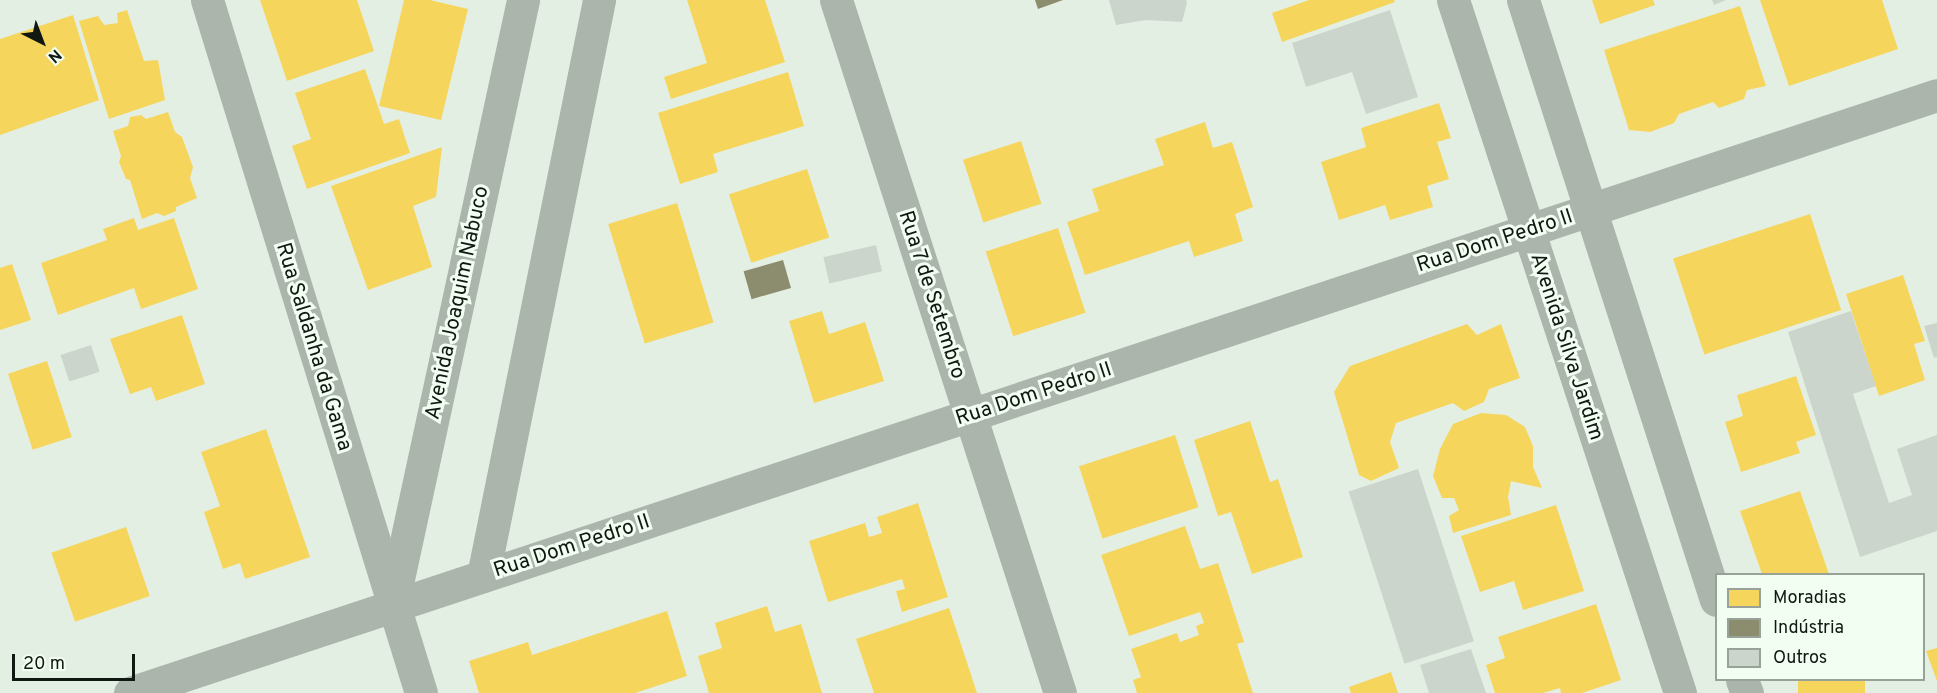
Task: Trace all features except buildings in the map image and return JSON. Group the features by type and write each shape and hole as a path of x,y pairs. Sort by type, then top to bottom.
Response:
{"street":[{"name":"Rua Saldanha da Gama","path":"207,0 421,693"},
{"name":"Avenida Joaquim Nabuco","path":"393,606 523,0"},
{"path":"483,576 599,0"},
{"name":"Rua 7 de Setembro","path":"836,0 1060,693"},
{"name":"Avenida Silva Jardim","path":"1453,0 1680,693"},
{"path":"1523,0 1715,597"},
{"name":"Rua Dom Pedro II","path":"130,693 1937,95"}]}
